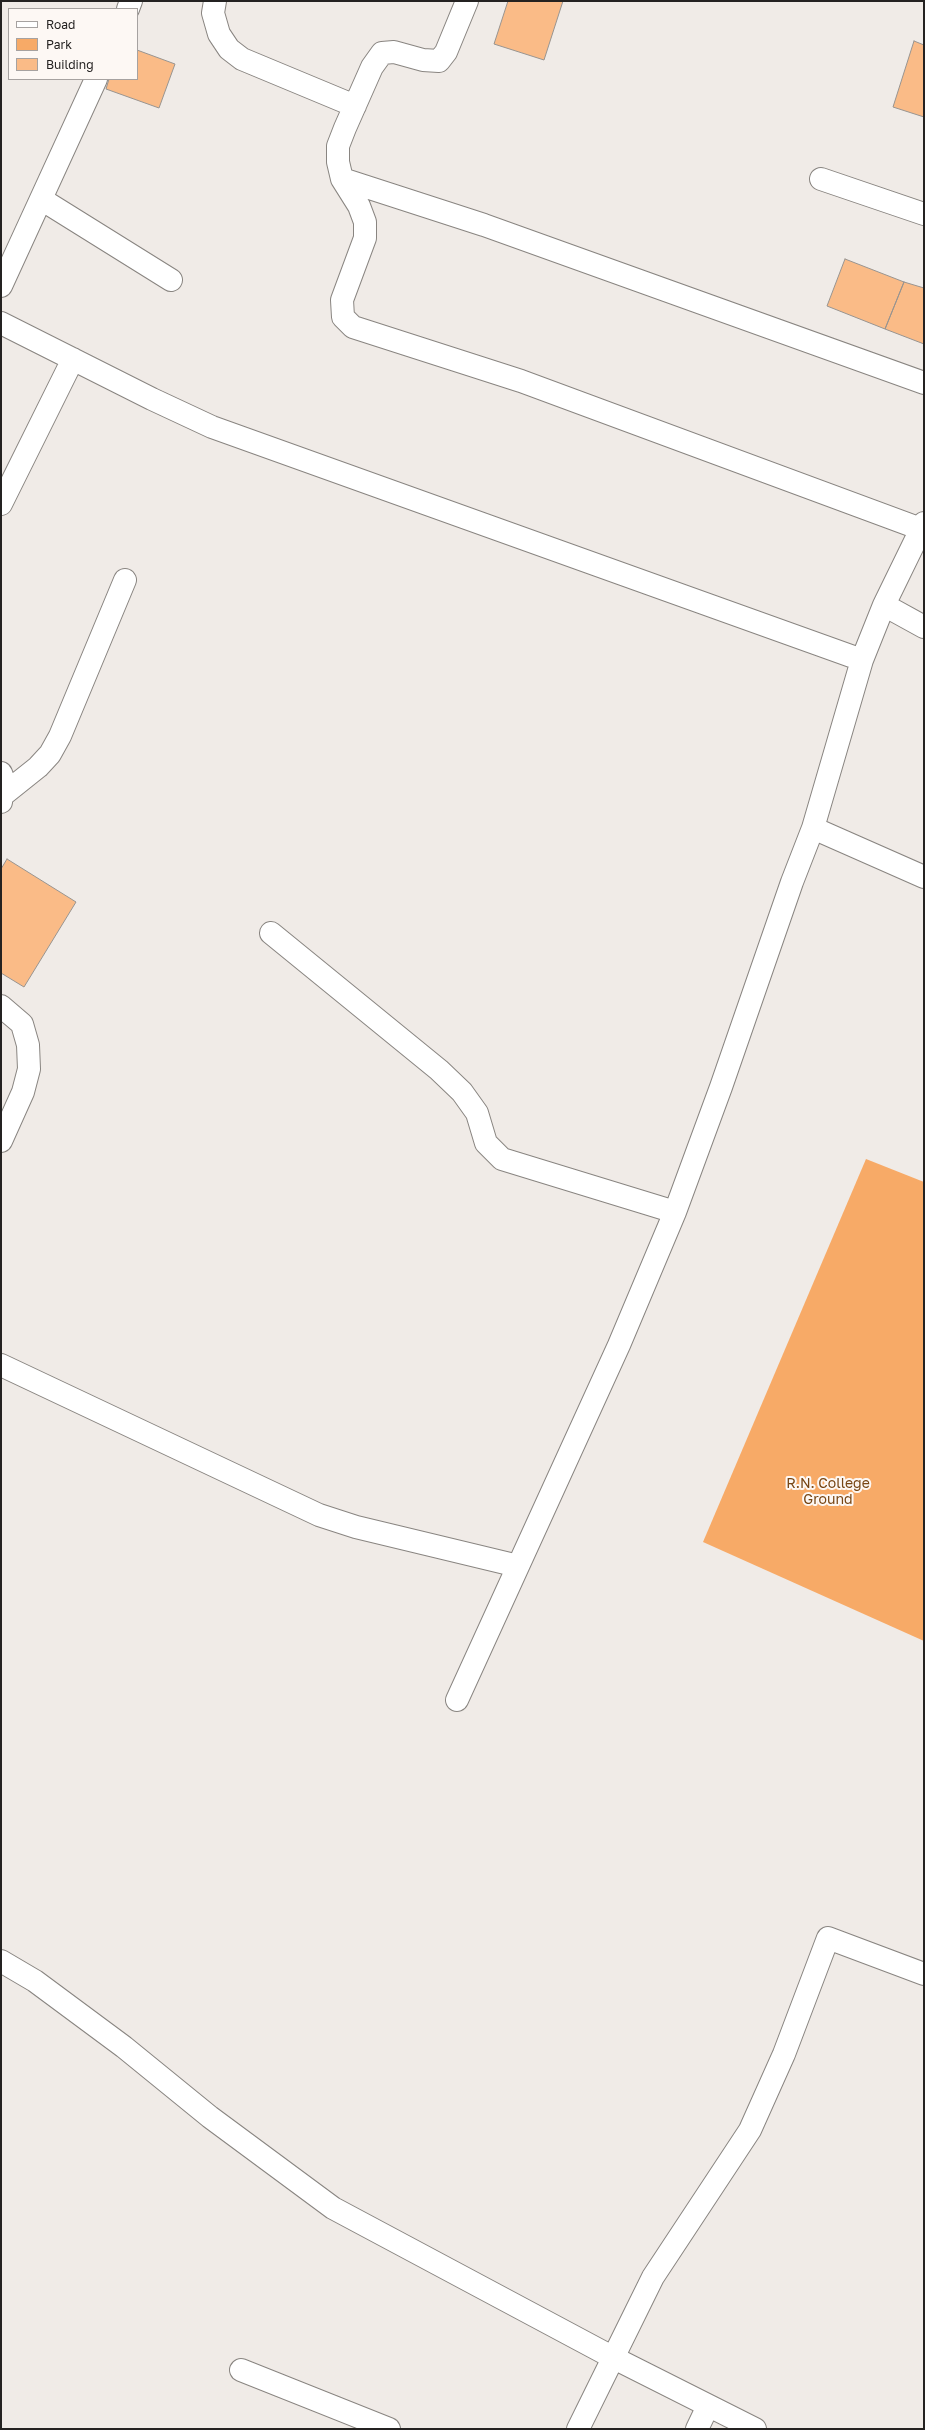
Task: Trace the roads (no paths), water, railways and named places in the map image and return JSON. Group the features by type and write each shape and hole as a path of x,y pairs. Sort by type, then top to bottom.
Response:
{"street":[{"path":"215,1 213,14 219,34 229,49 242,59 355,106"},
{"path":"458,1700 618,1345 675,1212 792,882 813,828 862,660 884,605 922,526 521,381 353,327 343,317 342,300 365,238 365,222 359,206 342,179 338,162 338,146 372,67 382,53 394,52 423,60 439,61 446,52 467,1"},
{"path":"1,286 96,80"},
{"path":"342,179 484,224 924,383"},
{"path":"821,179 924,214"},
{"path":"41,199 171,280"},
{"path":"1,323 152,399 258,444 862,660"},
{"path":"1,504 73,359"},
{"path":"2,798 38,767 50,754 60,736 125,580"},
{"path":"884,605 924,626"},
{"path":"1,772 4,782 2,798"},
{"path":"813,828 924,877"},
{"path":"271,933 439,1070 462,1092 477,1113 486,1143 502,1159 675,1212"},
{"path":"1,1006 22,1024 28,1045 29,1069 23,1092 1,1141"},
{"path":"1,1365 319,1514 356,1528 518,1566"},
{"path":"578,2429 612,2357 653,2277 750,2130 784,2054 828,1938 924,1974"},
{"path":"1,1961 35,1981 124,2047 210,2117 332,2208 612,2357 755,2429"},
{"path":"241,2370 389,2429"},
{"path":"697,2429 708,2406"}],"park label":[{"name":"R.N. College Ground","path":"828,1492"}]}
